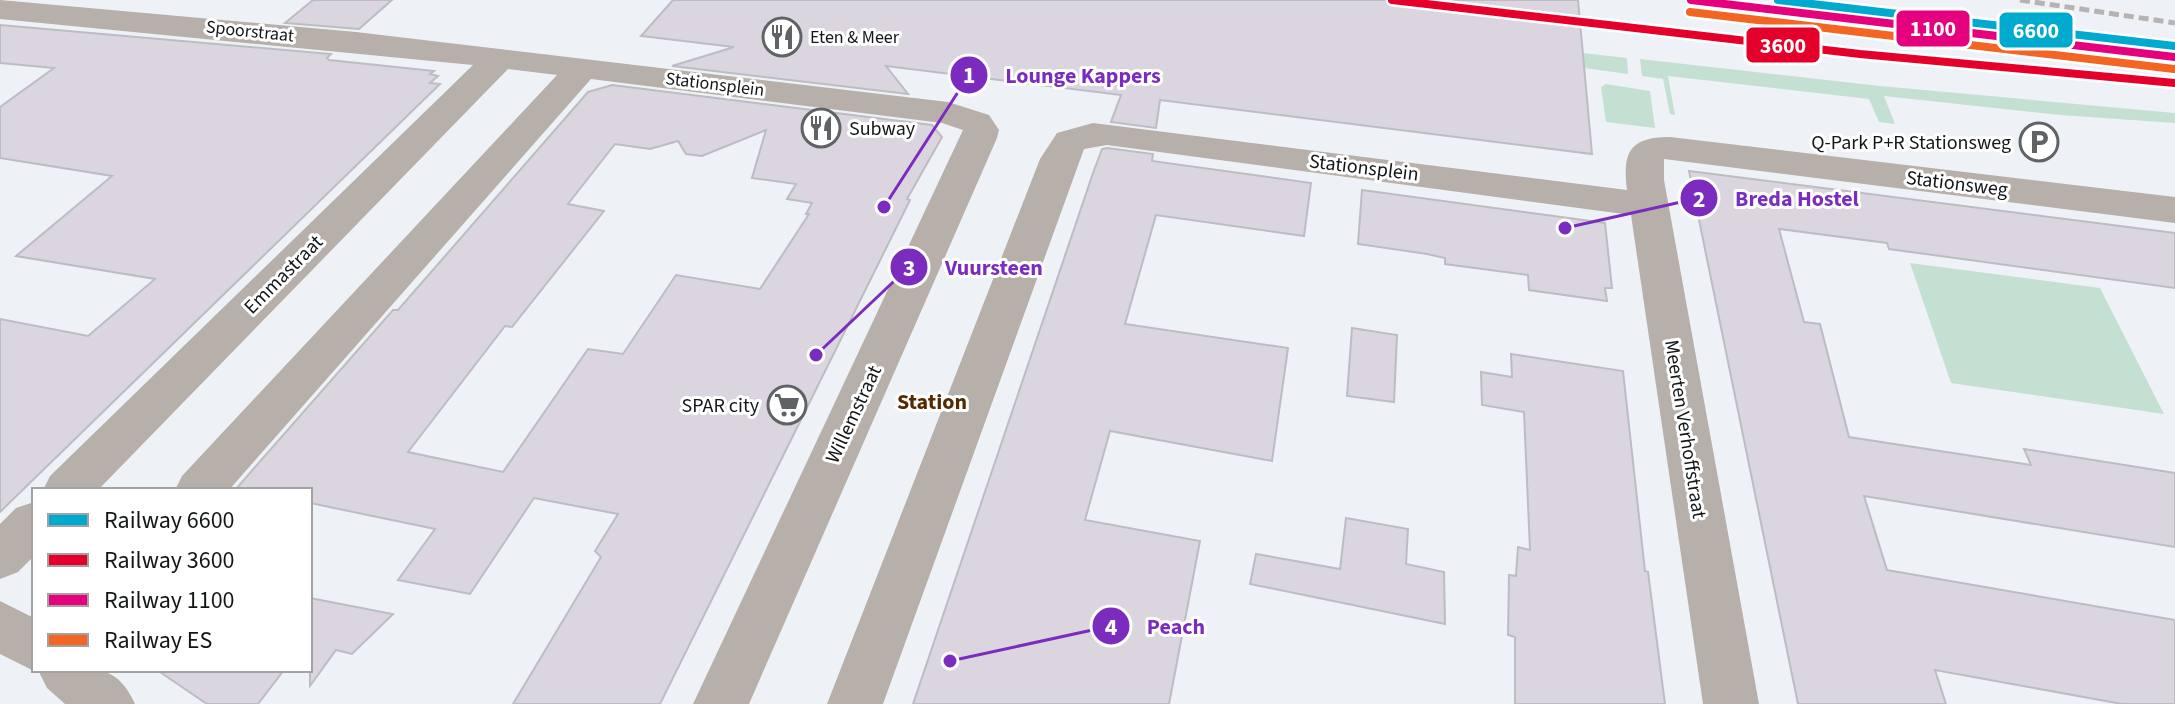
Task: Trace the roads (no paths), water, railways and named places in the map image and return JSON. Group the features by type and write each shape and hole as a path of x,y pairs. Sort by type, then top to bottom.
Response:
{"street":[{"name":"Spoorstraat","path":"0,9 209,26 500,58"},
{"name":"Stationsplein","path":"500,58 948,113 976,123"},
{"name":"Emmastraat","path":"69,488 500,58"},
{"path":"201,488 582,69"},
{"name":"Willemstraat","path":"721,704 979,138 981,130 976,123"},
{"name":"Stationsplein","path":"855,704 1059,159 1070,141 1107,134 1647,179"},
{"name":"Stationsweg","path":"1647,179 1656,148 1670,148 2175,210"},
{"name":"Meerten Verhoffstraat","path":"1647,179 1731,704"},
{"path":"0,557 32,525"},
{"path":"0,625 32,646"},
{"path":"68,672 107,704"}],"railway":[{"path":"2020,0 2175,23"}],"rail line":[{"name":"3600","path":"1392,0 1860,54 2175,83"},
{"name":"1100","path":"1691,0 2175,57"},
{"name":"6600","path":"1778,0 2175,46"},
{"name":"ES","path":"1690,12 2174,69"}],"place":[{"name":"Eten & Meer","path":"782,37"},
{"name":"Subway","path":"821,128"},
{"name":"Q-Park P+R Stationsweg","path":"2039,142"},
{"name":"Lounge Kappers","path":"884,207"},
{"name":"Breda Hostel","path":"1565,228"},
{"name":"Vuursteen","path":"816,355"},
{"name":"SPAR city","path":"787,405"},
{"name":"Peach","path":"950,661"}],"district":[{"name":"Station","path":"932,401"}]}
